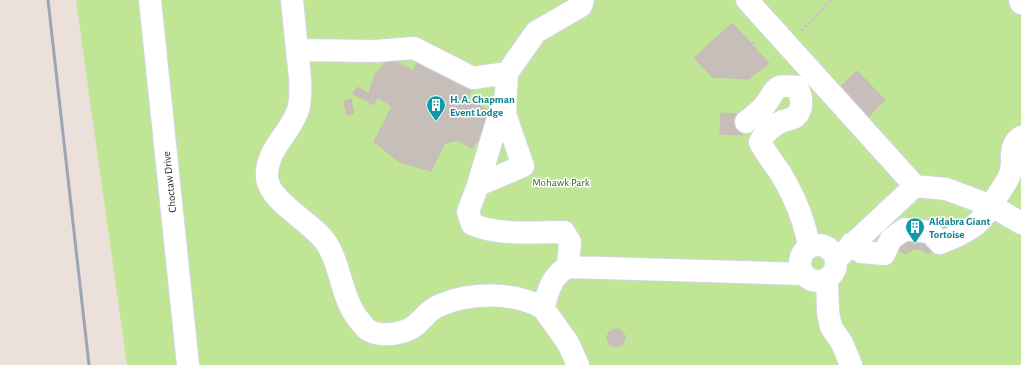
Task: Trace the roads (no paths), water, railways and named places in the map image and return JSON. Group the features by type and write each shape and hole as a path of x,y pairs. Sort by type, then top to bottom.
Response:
{"street":[{"name":"Choctaw Drive","path":"150,0 188,365"},
{"path":"292,0 301,86 298,109 290,127 277,144 270,159 267,178 273,193 308,223 327,243 339,268 345,292 356,316 368,330 380,333 396,334 416,325 428,311 463,298 497,296 520,298 531,301 543,308 568,343 578,365"},
{"path":"568,267 570,242 564,232 502,231 481,228 472,224 468,212 478,185 507,82 536,32 581,6 583,0"},
{"path":"747,0 915,186 946,189 992,206 1021,223"},
{"path":"297,50 375,51 414,48 472,78 507,82"},
{"path":"478,185 524,166 505,114 507,82"},
{"path":"746,122 765,105 774,89 784,86 797,87 801,95 801,108 795,117 779,122 765,133 760,142 765,153 780,172 794,197 809,246"},
{"path":"915,186 844,252 833,274 827,280 813,282 802,274 799,267 799,259 809,246 817,244 825,246 832,251 844,252 861,252 884,254 890,239 905,229 930,232 940,243 966,232 984,219 992,206 1010,174 1012,148 1021,137"},
{"path":"543,308 550,286 558,272 568,267 802,274"},
{"path":"827,280 831,327 842,343 851,365"}],"railway":[{"path":"48,0 89,365"}],"place":[{"name":"H. A. Chapman Event Lodge","path":"436,122"},
{"name":"Aldabra Giant Tortoise","path":"915,244"}],"park label":[{"name":"Mohawk Park","path":"561,182"}]}
